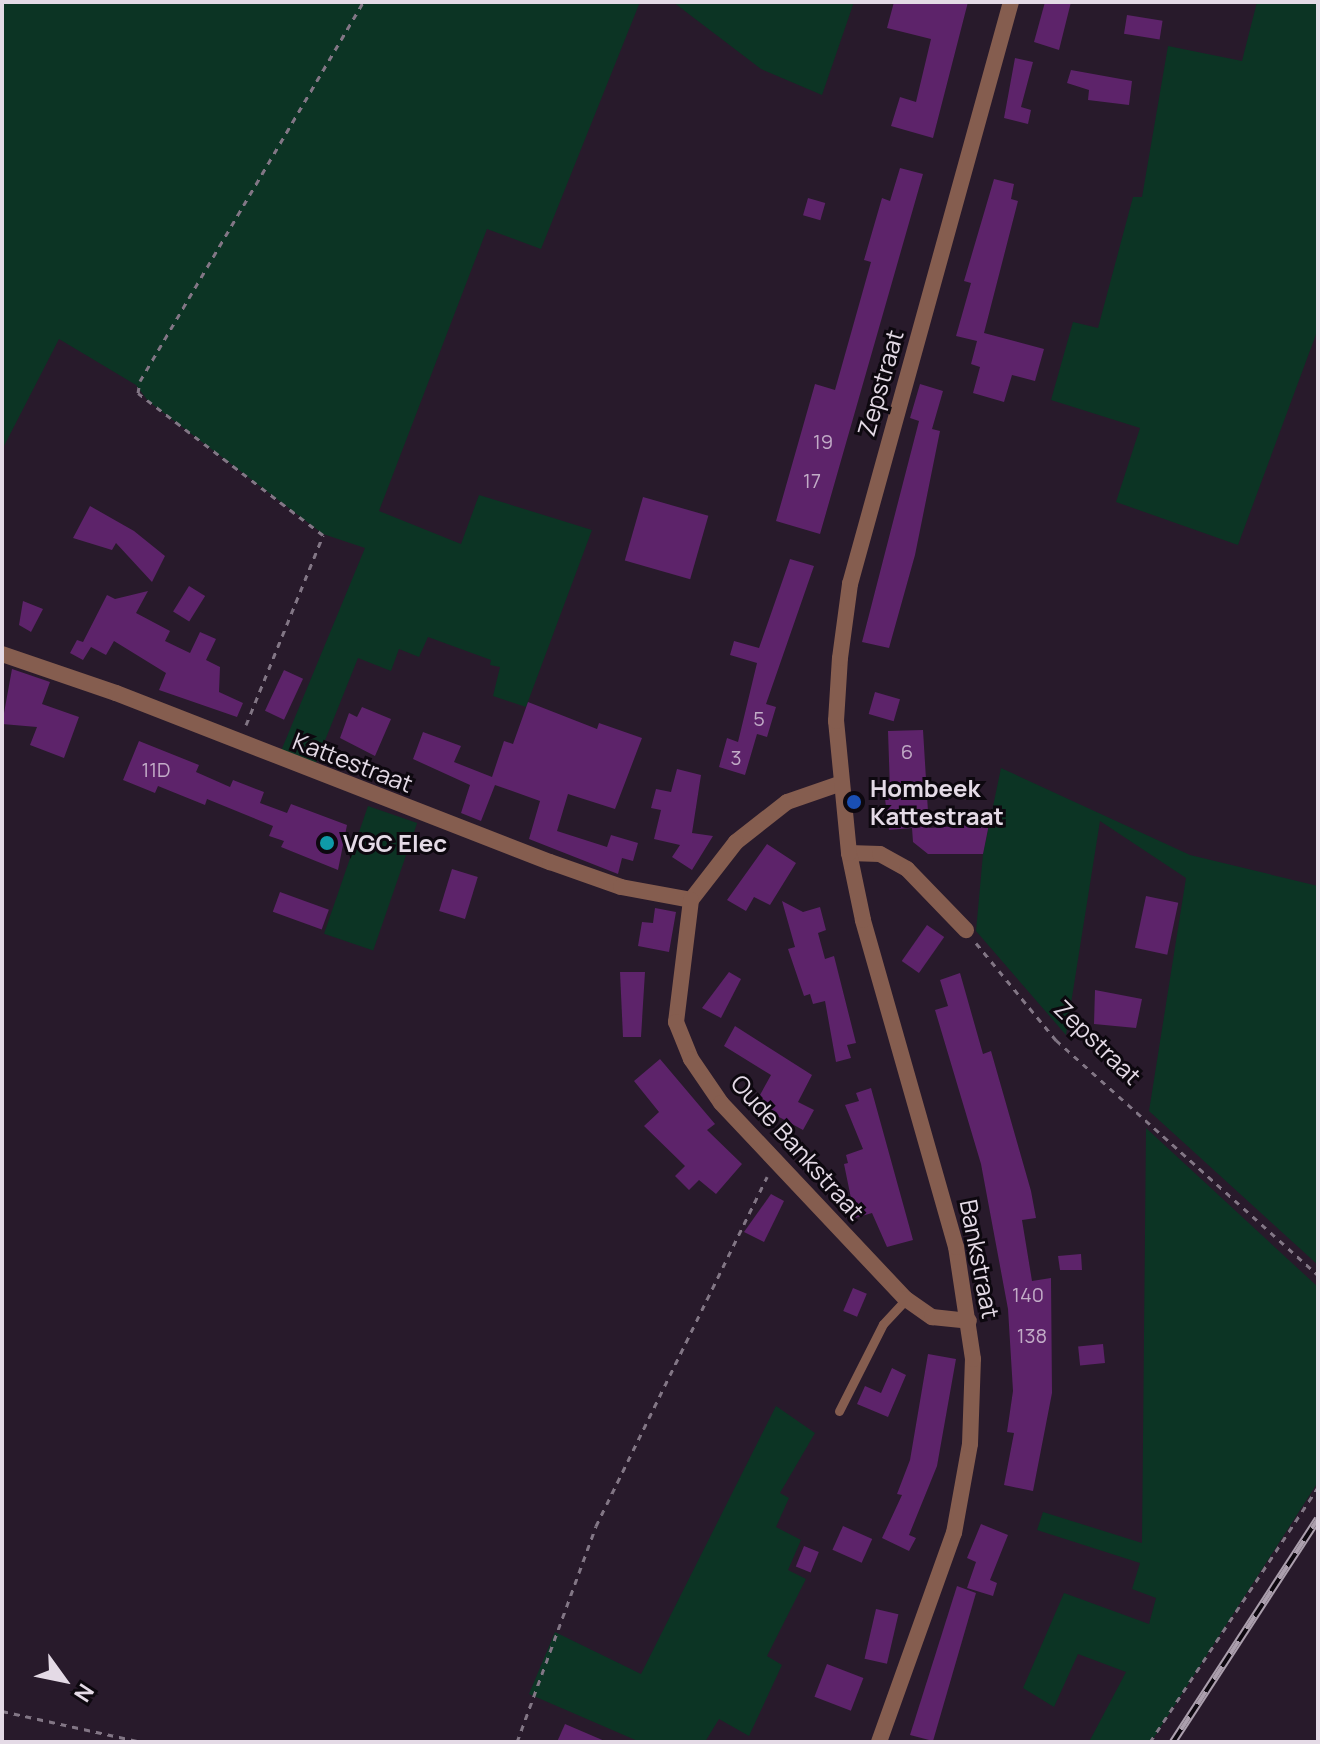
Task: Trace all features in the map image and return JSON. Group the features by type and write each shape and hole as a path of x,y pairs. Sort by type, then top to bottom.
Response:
{"street":[{"name":"Zepstraat","path":"839,784 836,721 850,584 1011,2"},
{"name":"Kattestraat","path":"2,654 116,693 238,743 621,887 691,900"},
{"name":"Bankstraat","path":"839,784 863,920 956,1247 969,1321 970,1444 954,1533 879,1742"},
{"path":"691,900 736,842 787,802 839,784"},
{"path":"849,853 880,854 907,869 966,930"},
{"name":"Oude Bankstraat","path":"691,900 676,1022 691,1059 721,1103 906,1299 932,1317 969,1321"}],"lane":[{"path":"839,1411 883,1324 906,1299"}],"path":[{"path":"238,743 323,535 138,393 140,381 363,2"},
{"name":"Zepstraat","path":"966,930 1056,1040 1318,1275"},
{"path":"517,1742 596,1526 777,1160"},
{"path":"1150,1742 1318,1487"},
{"path":"2,1711 142,1742"}],"green space":[{"path":"2,2 640,2 541,249 487,229 379,511 461,544 479,495 592,530 526,707 493,696 500,667 490,665 491,660 428,637 419,657 399,649 391,671 358,658 316,763 281,751 365,548 323,534 148,401 136,385 59,339 2,450"},
{"path":"673,2 854,2 822,95 761,69"},
{"path":"1257,2 1318,2 1318,329 1238,545 1116,502 1140,428 1051,400 1073,322 1098,328 1133,197 1142,197 1168,46 1242,61"},
{"path":"1001,768 1190,855 1318,886 1318,1265 1149,1111 1186,878 1100,821 1066,1035 976,931 983,854"},
{"path":"368,806 417,823 373,951 324,934"},
{"path":"1146,1128 1318,1287 1318,1482 1151,1742 1089,1742 1126,1672 1078,1654 1054,1707 1023,1688 1064,1593 1149,1624 1156,1598 1132,1589 1140,1563 1037,1530 1043,1512 1142,1543"},
{"path":"776,1406 815,1433 780,1493 789,1498 776,1527 801,1540 788,1570 806,1579 767,1656 782,1665 749,1736 719,1719 705,1742 640,1742 529,1694 555,1632 641,1674"}],"building":[{"path":"894,2 968,2 933,138 891,126 900,97 916,102 931,39 887,28"},
{"path":"1045,2 1071,2 1059,50 1034,42"},
{"path":"1127,15 1163,21 1160,39 1124,34"},
{"path":"1015,58 1033,62 1021,107 1031,110 1028,124 1004,118"},
{"path":"1071,70 1132,81 1129,105 1088,100 1089,90 1067,83"},
{"path":"900,168 923,174 820,534 776,521 815,384 835,390 871,262 864,260 882,198 890,201"},
{"path":"994,179 1014,184 1011,199 1018,201 984,333 1044,349 1035,381 1012,375 1004,402 973,393 980,367 971,364 977,341 956,336 971,283 964,281"},
{"path":"808,198 825,203 820,220 803,215"},
{"path":"920,384 943,391 932,429 940,431 915,555 889,648 862,642 919,421 910,418"},
{"path":"643,497 708,516 690,579 625,560"},
{"path":"90,506 134,531 165,556 152,582 116,543 112,550 73,538"},
{"path":"790,559 814,566 766,704 776,707 767,737 757,734 745,775 719,767 727,738 738,742 757,663 730,655 734,641 759,648"},
{"path":"189,586 205,596 189,622 173,611"},
{"path":"148,591 136,613 170,631 165,641 190,653 200,632 216,639 206,660 220,667 219,692 243,703 237,717 159,690 166,673 114,641 106,655 91,647 83,660 70,653 77,640 83,642 107,595 115,599"},
{"path":"23,601 43,609 31,632 19,625"},
{"path":"12,669 50,682 42,704 79,717 64,758 30,745 37,727 2,724"},
{"path":"284,670 303,679 284,720 265,711"},
{"path":"875,692 900,699 894,721 869,714"},
{"path":"528,702 597,729 599,723 642,738 615,809 568,794 557,831 607,847 611,835 638,843 633,861 622,858 618,874 529,839 540,801 495,785 481,821 461,813 470,785 413,759 423,732 461,746 454,762 492,777 504,741 513,744"},
{"path":"362,707 391,719 375,756 340,738 349,713 357,717"},
{"path":"923,730 929,828 989,824 983,854 928,854 913,842 912,828 889,830 884,791 890,790 888,731"},
{"path":"139,741 199,765 196,772 230,787 233,780 264,792 260,803 287,813 291,804 347,825 338,870 281,847 284,841 269,836 273,826 207,799 205,805 158,786 155,793 123,780"},
{"path":"677,769 701,775 692,833 713,836 692,870 672,857 680,845 654,839 661,810 651,808 656,789 671,792"},
{"path":"767,844 796,863 770,905 754,897 746,911 727,900"},
{"path":"452,869 478,877 465,919 439,911"},
{"path":"280,892 329,910 322,930 273,912"},
{"path":"1146,896 1178,903 1167,955 1135,948"},
{"path":"782,901 803,912 820,907 826,930 818,933 825,959 834,956 856,1043 847,1045 851,1058 836,1062 825,1001 813,1004 810,994 804,996 788,949 795,947"},
{"path":"655,908 676,912 669,952 638,946 642,922 653,923"},
{"path":"927,925 944,937 919,973 902,961"},
{"path":"620,972 645,972 641,1037 623,1037"},
{"path":"729,972 741,979 721,1018 702,1008"},
{"path":"960,973 983,1054 991,1051 1031,1191 1036,1218 1022,1220 1032,1281 1051,1278 1052,1393 1033,1491 1004,1485 1014,1433 1007,1432 1013,1391 1008,1309 981,1164 935,1010 948,1006 940,980"},
{"path":"1095,990 1142,999 1136,1028 1094,1024"},
{"path":"735,1026 812,1075 798,1102 814,1110 803,1130 755,1104 771,1075 724,1046"},
{"path":"660,1059 715,1124 707,1130 742,1164 716,1194 699,1180 689,1190 675,1176 685,1166 644,1126 659,1112 634,1081"},
{"path":"871,1088 913,1240 887,1247 872,1213 855,1218 844,1164 848,1163 846,1155 863,1149 845,1105 859,1101 856,1093"},
{"path":"771,1194 784,1201 764,1242 744,1232"},
{"path":"1081,1254 1082,1270 1060,1270 1058,1256"},
{"path":"853,1288 867,1294 857,1317 843,1311"},
{"path":"1103,1344 1105,1363 1080,1366 1078,1347"},
{"path":"928,1354 956,1359 937,1466 909,1535 916,1538 909,1551 882,1538 902,1495 897,1494 910,1460"},
{"path":"892,1368 906,1375 888,1417 857,1404 865,1386 881,1393"},
{"path":"981,1524 1008,1535 990,1580 997,1583 993,1596 967,1588 976,1562 967,1558"},
{"path":"843,1526 872,1539 862,1563 832,1550"},
{"path":"804,1546 819,1552 811,1572 796,1566"},
{"path":"957,1586 976,1593 933,1741 910,1735"},
{"path":"876,1609 898,1614 887,1664 865,1659"},
{"path":"827,1664 863,1678 851,1711 814,1697"},
{"path":"565,1724 607,1742 557,1742"}],"railway":[{"path":"1173,1742 1318,1519"}],"place":[{"name":"Hombeek Kattestraat","path":"854,802"},
{"name":"VGC Elec","path":"327,843"}]}
